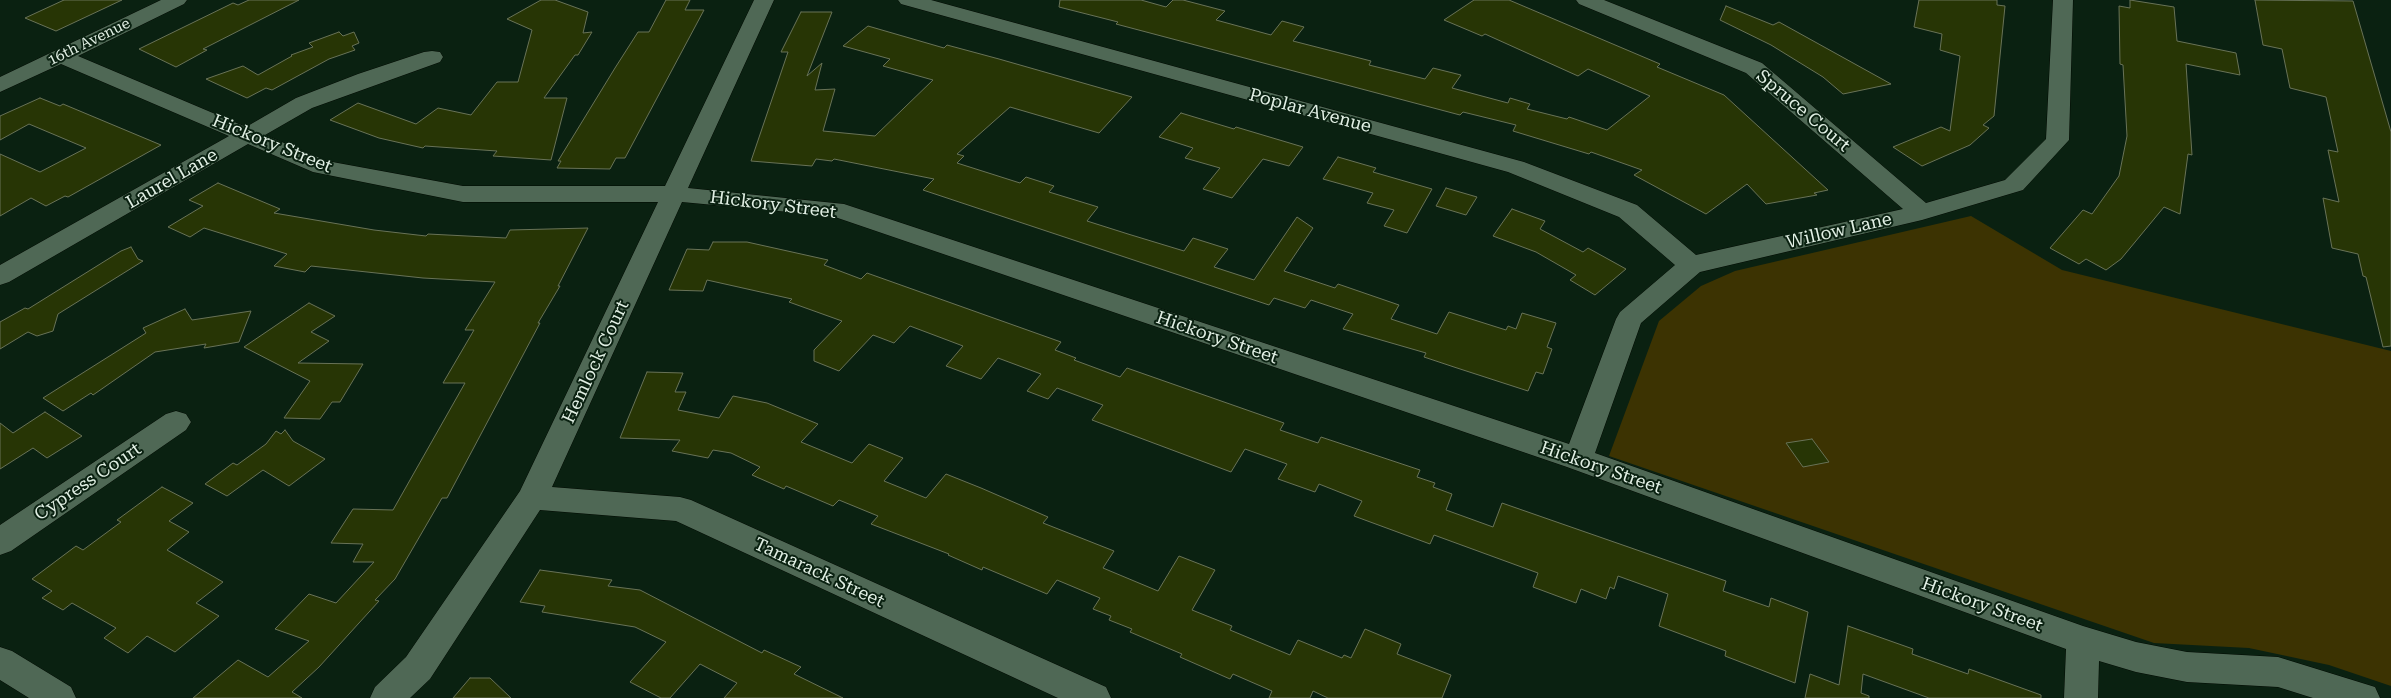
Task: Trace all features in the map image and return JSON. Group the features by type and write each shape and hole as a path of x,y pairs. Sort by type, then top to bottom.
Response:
{"street":[{"name":"16th Avenue","path":"0,85 177,0"},
{"name":"Hemlock Court","path":"387,698 418,668 532,496 675,194 764,0"},
{"name":"Poplar Avenue","path":"908,0 1516,167 1628,212 1692,265"},
{"name":"Spruce Court","path":"1586,0 1754,68 1922,212"},
{"name":"Willow Lane","path":"1578,460 1629,319 1692,265 1922,212 2014,184 2057,140 2064,0"},
{"name":"Hickory Street","path":"60,56 321,167 463,194 675,194 835,209 1578,460 2083,641 2136,657 2187,667 2278,672 2363,698"},
{"name":"Laurel Lane","path":"0,276 304,103 432,57"},
{"name":"Cypress Court","path":"0,542 176,422"},
{"name":"Tamarack Street","path":"532,496 680,509 1094,698"},
{"path":"2081,698 2083,641"},
{"path":"0,662 59,698"}],"shaded area":[{"path":"1971,216 2062,270 2391,351 2391,686 2329,665 2249,648 2154,643 1609,456 1659,321 1701,286 1735,271"}],"building":[{"path":"64,0 122,0 56,31 25,18"},
{"path":"249,0 299,0 203,49 207,50 176,67 139,49 233,3 238,5"},
{"path":"541,0 555,0 588,12 583,33 592,32 578,55 575,55 544,98 567,98 551,160 493,156 497,151 425,146 423,148 379,138 330,120 358,103 416,124 438,108 471,115 497,82 518,82 532,30 507,19"},
{"path":"666,0 690,0 685,10 704,10 625,158 616,158 610,169 557,168 561,161 558,161 638,32 649,32"},
{"path":"1060,0 1141,0 1166,7 1173,0 1183,0 1225,11 1216,20 1271,35 1282,21 1304,27 1293,41 1371,61 1369,65 1425,79 1433,68 1461,75 1452,88 1508,103 1510,98 1530,104 1527,109 1567,119 1569,117 1607,130 1650,96 1588,69 1578,76 1485,34 1482,36 1444,20 1474,0 1509,0 1660,64 1657,67 1724,95 1828,190 1814,193 1817,195 1766,204 1747,184 1706,214 1634,175 1642,170 1591,152 1589,154 1513,131 1516,125 1463,112 1460,115 1116,24 1118,22 1059,7"},
{"path":"1919,0 1997,0 1997,5 2005,6 1994,116 1983,125 1989,128 1970,145 1922,166 1893,147 1941,127 1950,131 1960,56 1940,50 1942,34 1914,27"},
{"path":"2130,0 2174,7 2177,41 2236,53 2240,75 2186,64 2192,155 2188,154 2180,214 2164,207 2121,259 2106,270 2086,259 2079,264 2050,248 2083,210 2092,214 2119,176 2127,136 2123,65 2120,64 2119,6 2130,8"},
{"path":"2255,0 2353,1 2391,132 2391,346 2383,347 2366,277 2363,276 2358,254 2332,248 2323,198 2339,202 2328,150 2338,152 2326,97 2290,88 2282,49 2263,45"},
{"path":"1726,6 1773,25 1779,22 1891,84 1843,94 1823,77 1771,45 1720,20"},
{"path":"801,12 832,12 807,76 822,63 815,90 835,89 823,131 875,136 933,80 883,66 890,59 843,46 868,26 944,48 947,45 1132,97 1099,133 1010,107 957,154 964,156 957,163 1020,183 1026,177 1054,186 1049,192 1098,207 1087,221 1184,251 1193,238 1228,249 1214,267 1254,280 1297,217 1313,228 1284,271 1335,288 1338,284 1399,305 1391,319 1437,334 1449,312 1506,330 1508,326 1516,329 1522,313 1556,323 1547,347 1552,349 1543,374 1536,372 1528,391 1424,357 1426,353 1343,329 1353,314 1311,300 1305,308 1274,298 1269,305 923,190 934,179 834,159 832,161 816,159 812,166 751,161 788,52 781,52"},
{"path":"339,32 343,36 354,32 359,43 352,46 355,50 329,59 272,90 266,88 247,98 206,79 243,66 258,75 291,55 313,47 309,43"},
{"path":"40,98 60,106 63,104 161,145 68,197 65,196 46,206 31,198 0,216 0,154 40,172 86,148 29,124 0,140 0,116"},
{"path":"1181,113 1303,147 1289,166 1263,159 1232,198 1203,189 1220,168 1185,158 1193,148 1159,137"},
{"path":"1338,157 1376,168 1373,172 1432,189 1407,233 1384,226 1394,210 1367,203 1373,193 1323,179"},
{"path":"218,183 280,209 274,213 374,230 426,236 428,234 506,238 510,230 588,228 558,286 560,286 538,323 540,323 447,498 442,498 395,579 375,600 379,601 319,667 292,692 302,698 193,698 238,660 268,677 309,641 275,629 309,594 336,603 374,562 353,562 363,544 331,543 353,509 393,510 465,383 443,383 474,330 465,330 495,282 423,278 311,266 305,272 274,266 287,254 204,228 190,237 168,227 203,206 189,200"},
{"path":"1446,188 1477,197 1466,215 1436,206"},
{"path":"1512,209 1545,221 1540,229 1583,252 1588,248 1626,269 1595,295 1570,280 1576,275 1536,252 1493,236"},
{"path":"713,242 747,242 828,260 824,265 861,279 867,273 1061,342 1055,350 1076,358 1074,360 1120,377 1127,368 1284,423 1280,430 1318,443 1321,437 1420,470 1417,477 1435,483 1433,487 1452,494 1446,510 1493,527 1502,503 1726,581 1723,591 1769,607 1771,598 1808,612 1795,683 1725,656 1726,651 1659,626 1668,594 1618,576 1614,589 1610,587 1606,599 1581,589 1576,603 1533,587 1538,573 1434,535 1430,544 1354,516 1362,501 1319,484 1315,492 1278,479 1287,464 1245,449 1231,472 1092,420 1103,405 1057,388 1048,399 1027,391 1041,374 998,358 981,379 946,366 963,346 910,326 894,343 873,335 839,371 814,361 814,350 842,321 789,302 792,299 707,280 703,291 669,290 687,249 709,250"},
{"path":"131,247 138,259 143,261 58,314 53,331 37,336 28,332 0,349 0,322 25,308 28,309 121,251"},
{"path":"309,303 335,316 311,332 329,341 298,363 363,364 340,402 332,402 320,419 284,418 310,381 244,347"},
{"path":"185,309 192,320 251,311 239,342 204,348 206,344 155,352 93,395 91,393 63,411 43,398 146,333 143,328"},
{"path":"647,372 683,373 675,392 686,392 678,410 719,418 733,396 767,403 818,424 801,442 852,463 869,444 903,458 884,481 926,498 946,474 981,488 1048,517 1043,523 1114,551 1103,568 1158,591 1179,556 1215,570 1192,610 1232,626 1230,630 1290,655 1298,640 1342,658 1344,655 1351,658 1365,629 1401,644 1397,654 1451,675 1442,698 1328,698 1313,691 1310,698 1269,698 1272,691 1233,674 1230,679 1180,657 1182,654 1130,632 1132,629 1109,620 1111,616 1093,609 1100,598 1057,580 1047,594 983,567 982,570 949,554 871,524 878,516 839,500 833,506 786,486 784,489 752,475 760,467 731,453 713,450 708,458 672,451 680,440 620,438"},
{"path":"45,412 82,436 47,458 33,448 0,469 0,423 13,433"},
{"path":"285,430 293,441 325,459 289,486 263,470 227,496 205,484 233,463 237,465 266,444 276,431 281,434"},
{"path":"1812,439 1829,462 1803,467 1786,443"},
{"path":"162,487 193,503 169,521 189,532 167,550 223,582 196,603 219,616 175,652 147,636 128,653 104,638 116,628 72,603 63,610 42,598 52,591 32,579 76,546 83,550 121,522 117,520"},
{"path":"540,570 612,580 608,586 640,590 762,653 764,650 801,667 794,674 843,698 724,698 737,683 700,664 670,698 661,698 630,682 666,642 635,627 542,612 545,606 520,602"},
{"path":"1848,626 1913,649 1912,654 1968,674 1969,669 2041,695 2041,698 1929,698 1863,674 1861,693 1869,696 1869,698 1805,698 1810,674 1839,685"},
{"path":"470,678 490,678 511,698 453,698"}]}
